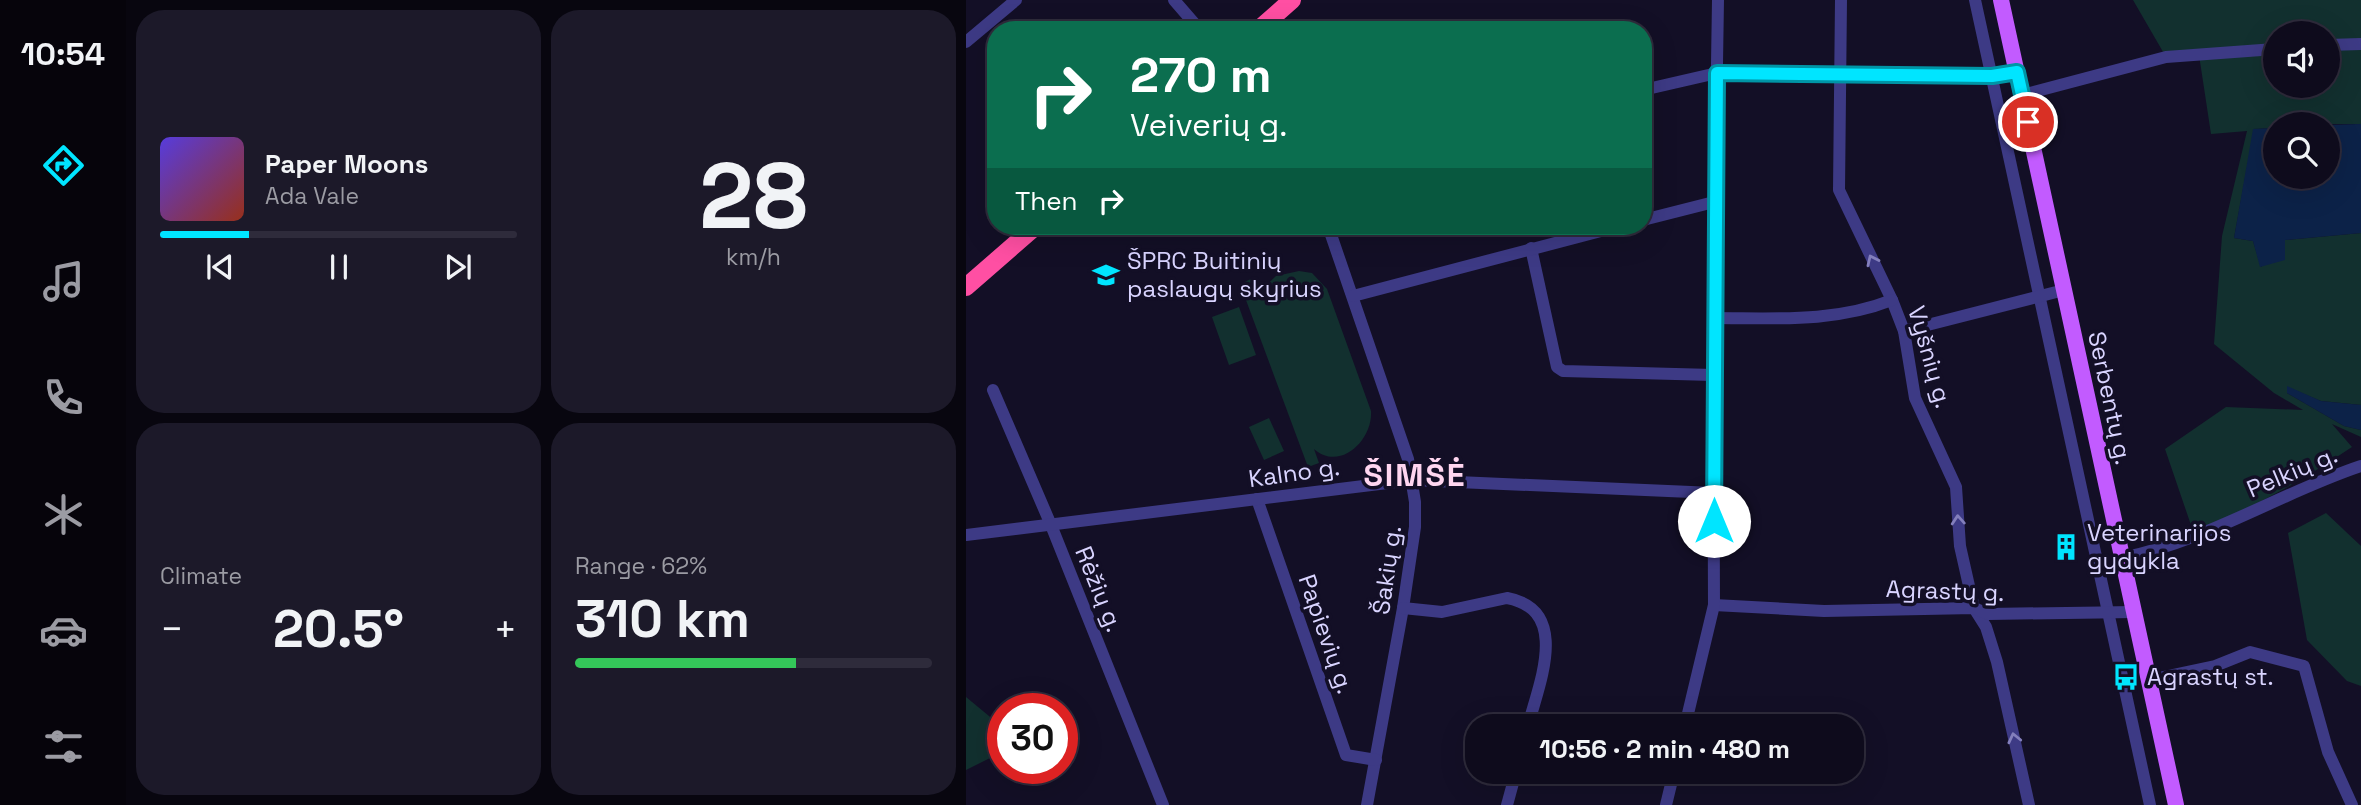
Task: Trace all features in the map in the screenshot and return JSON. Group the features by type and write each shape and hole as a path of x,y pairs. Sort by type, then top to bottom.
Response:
{"highway":[{"path":"1268,21 1292,0"},
{"path":"966,287 1026,235"}],"main road":[{"name":"Serbentų g.","path":"2001,0 2176,805"}],"street":[{"path":"991,21 1016,0"},
{"path":"1174,0 1192,21"},
{"path":"1688,714 1714,605 1713,318 1718,0"},
{"name":"Vyšnių g.","path":"1841,0 1839,190 1892,300 1904,331 1915,398 1956,487 1960,546 1974,608 1986,627 1997,662 2029,805"},
{"path":"1975,0 2150,805"},
{"path":"966,42 987,24"},
{"path":"2340,45 2361,44"},
{"path":"2022,95 2166,57 2263,50"},
{"path":"1652,88 1717,73 1992,76 2017,72"},
{"path":"1652,218 1714,202"},
{"name":"Šakių g.","path":"1331,235 1408,459 1415,527 1367,805"},
{"path":"1353,296 1584,235"},
{"path":"1531,248 1557,367 1563,371 1713,375"},
{"path":"1904,331 2064,290"},
{"path":"1713,318 1826,318 1871,309 1892,300"},
{"name":"Rėžių g.","path":"993,390 1051,525 1163,805"},
{"name":"Pelkių g.","path":"2122,558 2229,524 2311,483 2361,466"},
{"name":"Kalno g.","path":"966,535 1412,480 1714,493"},
{"name":"Papievių g.","path":"1257,499 1346,755 1376,760"},
{"path":"1403,608 1442,612 1507,598 1532,610 1541,622 1548,646 1531,714"},
{"name":"Agrastų g.","path":"1714,605 1824,611 1974,608 1988,614 2134,612"},
{"path":"2149,680 2215,666 2250,652 2304,666 2328,752 2352,805"},
{"path":"1507,805 1513,784"},
{"path":"1666,805 1671,784"}],"green space":[{"path":"2133,0 2361,0 2361,124 2340,124 2340,112 2263,112 2263,129 2254,129 2234,238 2253,241 2261,267 2285,240 2361,233 2361,405 2321,401 2287,387 2287,393 2344,426 2361,430 2361,437 2332,424 2352,447 2275,494 2193,531 2165,449 2226,407 2303,410 2274,393 2214,344 2222,236 2247,131 2211,134 2199,55 2166,57"},
{"path":"1299,271 1312,273 1327,289 1371,411 1367,432 1361,442 1344,455 1334,457 1314,449 1319,463 1308,467 1240,284 1251,279 1258,293 1276,276"},
{"path":"1239,307 1256,355 1229,365 1212,317"},
{"path":"1269,418 1284,451 1264,460 1249,427"},
{"path":"2326,513 2361,546 2361,686 2347,681 2307,640 2288,533"},
{"path":"966,697 987,714 987,760 966,770"}],"water":[{"path":"2361,124 2361,233 2285,240 2285,260 2260,267 2253,241 2234,238 2253,129 2263,129 2263,189 2340,189 2340,125"},
{"path":"2287,386 2321,401 2361,405 2361,430 2344,426 2287,393"}],"place":[{"name":"ŠPRC Buitinių paslaugų skyrius","path":"1106,275"},
{"name":"Veterinarijos gydykla","path":"2066,547"},
{"name":"Agrastų st.","path":"2126,677"}],"district":[{"name":"ŠIMŠĖ","path":"1415,475"}],"route":[{"path":"1714,521 1713,318 1717,73 1992,76 2017,72 2028,122"}]}
